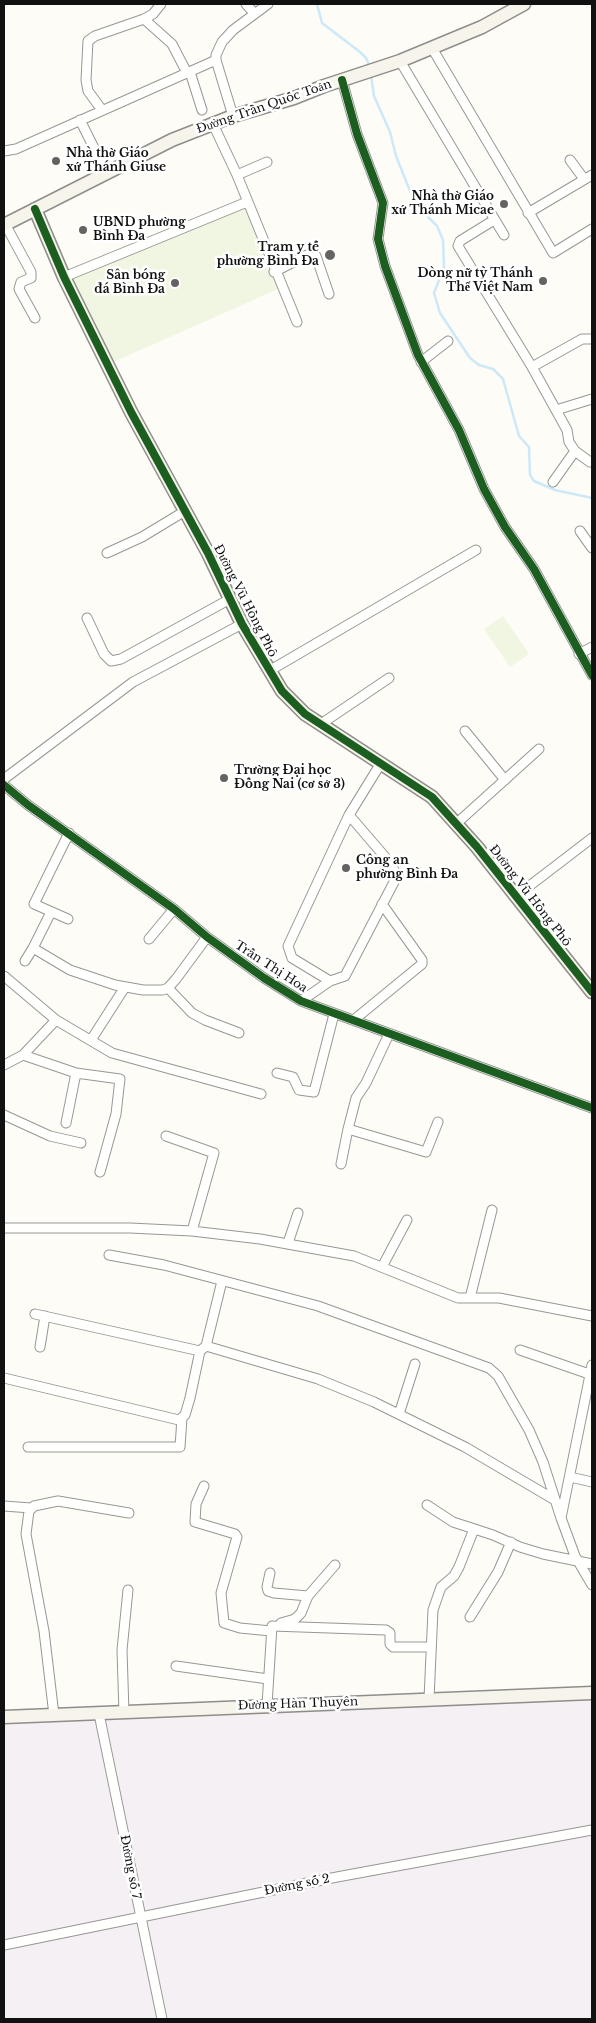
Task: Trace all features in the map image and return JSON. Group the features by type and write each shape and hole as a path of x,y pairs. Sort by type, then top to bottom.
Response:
{"street":[{"path":"102,110 87,88 88,41 144,19 153,14 161,4"},
{"path":"246,4 254,14"},
{"path":"233,116 216,55 222,42 233,30 268,4"},
{"name":"Đường Trần Quốc Toản","path":"5,225 172,140 233,116 294,98 400,61 482,27 524,4"},
{"path":"144,19 172,44 188,73 202,110"},
{"path":"432,48 553,253 592,229"},
{"path":"4,151 16,150 216,60"},
{"path":"400,61 504,235"},
{"path":"342,80 357,134 382,204 378,239 385,266 421,362 460,430 484,489 505,527 534,569 592,675"},
{"path":"80,120 107,174"},
{"path":"213,124 237,175 274,272 297,322"},
{"path":"528,213 588,177 570,160"},
{"path":"237,175 267,162"},
{"path":"64,277 247,202"},
{"name":"Đường Vũ Hồng Phô","path":"35,209 64,277 131,412 185,511 242,624 269,671 292,703 432,797 456,823 592,992"},
{"path":"494,220 460,241 458,246 532,367 567,430 569,442 575,451 590,462 592,461"},
{"path":"5,225 31,272 31,278 21,282 19,289 35,318"},
{"path":"274,272 307,255 316,256 329,294"},
{"path":"532,367 582,339 592,339"},
{"path":"421,362 448,341"},
{"path":"556,410 592,399"},
{"path":"553,482 575,451"},
{"path":"107,553 142,536 185,511"},
{"path":"580,531 592,548"},
{"path":"269,671 476,550"},
{"path":"87,618 104,654 111,661 121,658 230,599"},
{"path":"4,779 133,682 242,624"},
{"path":"579,654 592,648"},
{"path":"321,724 389,678"},
{"path":"465,731 505,780"},
{"path":"456,823 539,749"},
{"path":"330,981 292,958 288,946 349,815 381,763"},
{"name":"Trần Thị Hoa","path":"4,785 28,806 69,832 174,909 207,937 264,978 301,1001 334,1014 355,1019 389,1034 592,1108"},
{"path":"301,1001 330,981 345,976 394,882 395,873 392,865 349,815"},
{"path":"68,919 34,904 69,832"},
{"path":"515,897 592,838"},
{"path":"355,1019 422,964 422,960 382,904"},
{"path":"149,939 174,909"},
{"path":"25,961 51,912"},
{"path":"33,948 70,970 125,987 155,991 168,988 207,937"},
{"path":"4,976 56,1020 112,1052 261,1094"},
{"path":"91,1040 125,987"},
{"path":"168,988 192,1012 204,1020 239,1033"},
{"path":"277,1073 293,1077 299,1090 314,1092 334,1014"},
{"path":"4,1065 23,1055 56,1020"},
{"path":"341,1164 356,1098 366,1083 389,1034"},
{"path":"23,1055 76,1073 117,1077 121,1080 116,1114 100,1172"},
{"path":"66,1123 76,1073"},
{"path":"4,1114 50,1136 81,1143"},
{"path":"348,1129 426,1152 438,1122"},
{"path":"166,1136 214,1153 192,1231"},
{"path":"470,1298 492,1210"},
{"path":"288,1243 298,1213"},
{"path":"382,1267 406,1220"},
{"path":"4,1228 130,1228 192,1231 288,1243 354,1256 458,1298 499,1298 592,1316"},
{"path":"109,1255 164,1265 358,1319 489,1368 498,1376 529,1430 543,1462 561,1518 578,1560 592,1585"},
{"path":"28,1447 180,1447 182,1418 190,1398 222,1281"},
{"path":"35,1314 203,1348 318,1379 399,1414 473,1452 555,1500"},
{"path":"40,1347 45,1316"},
{"path":"520,1350 591,1372 561,1518"},
{"path":"399,1414 415,1364"},
{"path":"4,1378 176,1420 182,1418"},
{"path":"570,1477 592,1482"},
{"path":"204,1486 196,1504 195,1522 235,1534 237,1537 221,1593 224,1623 240,1628 386,1630 390,1633 390,1644 393,1647 431,1647"},
{"path":"4,1506 31,1508 58,1501 129,1513"},
{"path":"427,1505 454,1522 543,1554 592,1564"},
{"path":"31,1508 26,1534 44,1630 54,1715"},
{"path":"428,1699 433,1610 441,1587 451,1579 459,1567 474,1529"},
{"path":"470,1617 498,1572 511,1542"},
{"path":"272,1628 295,1619 301,1613 308,1596 335,1566"},
{"path":"270,1573 266,1587 268,1591 308,1596"},
{"path":"124,1713 122,1650 128,1590"},
{"path":"267,1705 272,1628"},
{"path":"176,1666 268,1679"},
{"name":"Đường Hàn Thuyên","path":"4,1717 592,1693"},
{"name":"Đường số 7","path":"99,1714 162,2019"},
{"name":"Đường số 2","path":"4,1945 140,1916 592,1830"}],"shaded area":[{"path":"592,1698 592,2019 4,2019 4,1721"}],"green space":[{"name":"Sân bóng đá Bình Đa","path":"246,205 278,289 111,363 70,278"},
{"path":"503,616 529,654 510,667 484,629"}],"waterway":[{"path":"317,4 322,23 360,52 366,58 370,67"},
{"path":"371,75 374,96 390,132 396,156 410,191 437,226 443,240 444,267 434,293 440,313 470,358 479,365 493,369 503,379 519,436 529,447 530,475 534,481 555,490 592,498"}],"cycle path":[{"path":"342,80 357,134 383,203 378,239 385,266 418,355 459,430 484,489 505,527 534,569 592,675"},
{"path":"35,209 64,277 131,412 208,553 242,624 282,691 305,714 432,797 477,847 592,992"},
{"path":"4,785 28,805 174,909 207,937 264,978 301,1001 592,1108"}],"place":[{"name":"Nhà thờ Giáo xứ Thánh Giuse","path":"56,161"},
{"name":"Nhà thờ Giáo xứ Thánh Micae","path":"504,204"},
{"name":"UBND phường Bình Đa","path":"83,230"},
{"name":"Trạm y tế phường Bình Đa","path":"330,255"},
{"name":"Dòng nữ tỳ Thánh Thể Việt Nam","path":"543,281"},
{"name":"Sân bóng đá Bình Đa","path":"175,283"},
{"name":"Trường Đại học Đồng Nai (cơ sở 3)","path":"224,778"},
{"name":"Công an phường Bình Đa","path":"346,868"}]}
